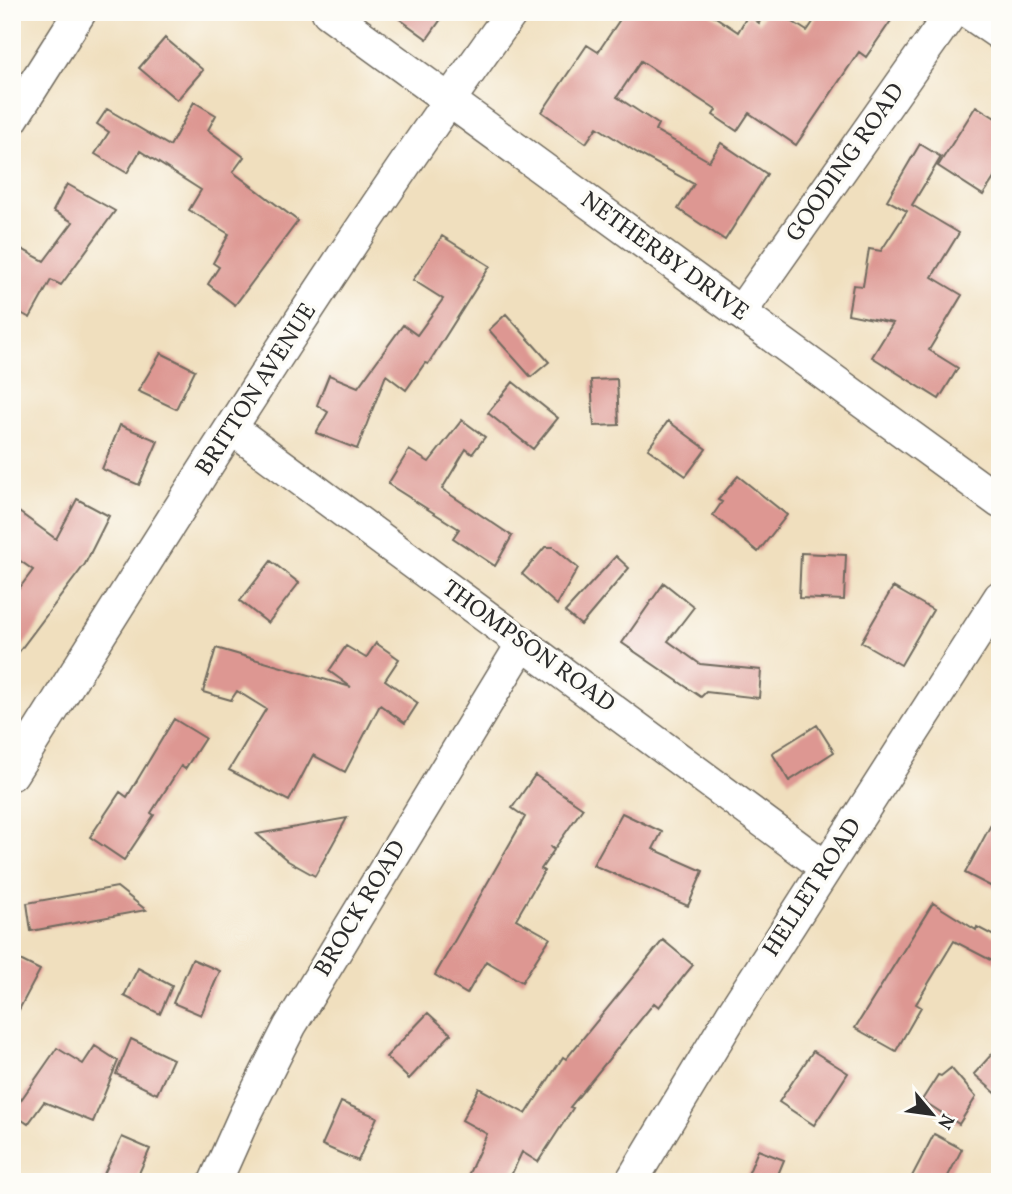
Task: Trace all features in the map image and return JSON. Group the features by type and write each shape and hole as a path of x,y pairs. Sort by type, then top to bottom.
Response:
{"street":[{"path":"12,119 80,12"},
{"name":"NETHERBY DRIVE","path":"328,12 1000,502"},
{"name":"BRITTON AVENUE","path":"12,774 230,428 449,100 512,12"},
{"name":"GOODING ROAD","path":"740,313 952,12"},
{"path":"968,12 1000,34"},
{"name":"THOMPSON ROAD","path":"230,428 825,867"},
{"name":"HELLET ROAD","path":"631,1182 709,1051 825,867 1000,597"},
{"name":"BROCK ROAD","path":"215,1182 290,1026 523,643"}],"building":[{"path":"390,12 446,12 427,39"},
{"path":"625,12 708,12 738,32 748,15 759,23 765,12 777,12 807,31 820,12 897,12 866,57 859,52 796,145 749,113 737,131 713,115 716,110 641,61 617,97 658,124 655,130 709,161 721,143 767,174 725,240 678,209 694,184 597,127 586,143 542,112 587,45 598,52"},
{"path":"165,38 203,70 177,100 139,68"},
{"path":"194,102 216,115 208,130 244,157 233,172 298,221 235,305 208,284 219,267 213,263 229,234 189,210 201,190 140,151 127,173 95,154 109,132 97,124 107,109 170,146"},
{"path":"976,106 1000,121 1000,169 983,195 938,166"},
{"path":"920,144 941,157 912,205 959,233 932,277 962,295 929,350 958,368 939,399 872,357 893,323 848,314 853,285 863,286 869,249 881,251 907,211 887,200"},
{"path":"67,184 115,211 61,285 51,280 30,318 12,308 12,262 20,248 44,261 73,222 53,211"},
{"path":"442,236 490,266 428,364 425,363 406,390 386,375 357,449 316,433 328,412 317,405 329,375 358,387 403,325 417,335 443,299 413,280"},
{"path":"506,314 549,362 531,377 489,330"},
{"path":"161,353 195,370 176,409 138,391"},
{"path":"617,379 619,425 594,426 591,380"},
{"path":"513,382 558,418 533,449 488,413"},
{"path":"462,420 485,437 472,454 466,449 442,489 512,536 495,566 453,538 459,529 388,484 409,450 429,462"},
{"path":"668,421 706,449 686,476 648,449"},
{"path":"120,425 158,441 139,485 102,469"},
{"path":"738,476 787,515 758,552 713,515 722,502 718,500"},
{"path":"77,499 109,516 85,564 12,661 12,598 33,570 12,555 12,507 56,539"},
{"path":"545,547 553,547 578,568 557,605 522,574"},
{"path":"801,553 846,555 844,600 799,598"},
{"path":"616,556 629,568 581,625 565,612"},
{"path":"271,561 299,583 268,623 240,601"},
{"path":"664,583 694,607 668,641 700,664 761,670 759,698 706,692 701,697 622,643"},
{"path":"893,587 933,610 901,665 861,642"},
{"path":"376,643 399,659 385,680 418,703 405,723 380,705 345,772 313,755 289,801 229,770 266,709 237,691 231,700 203,692 216,648 351,687 329,671 346,646 366,658"},
{"path":"174,719 205,738 185,769 181,766 151,813 154,815 124,860 90,837 120,792 127,797"},
{"path":"817,725 834,752 789,781 772,753"},
{"path":"535,775 583,808 555,848 550,847 554,850 541,869 544,871 516,919 550,938 522,982 486,961 467,994 435,975 525,817 512,808"},
{"path":"1000,808 1000,891 965,873"},
{"path":"622,813 662,832 653,849 703,871 688,906 593,865"},
{"path":"347,818 315,876 288,861 257,834"},
{"path":"117,887 146,910 31,931 27,903"},
{"path":"933,903 976,930 977,927 1000,939 1000,965 954,941 916,1004 921,1007 896,1051 855,1028"},
{"path":"663,940 693,965 659,1007 654,1003 570,1107 573,1108 538,1162 522,1152 508,1182 465,1182 487,1134 462,1120 479,1088 526,1114 563,1057 566,1059"},
{"path":"12,956 40,970 12,1023"},
{"path":"192,959 220,971 201,1015 173,1003"},
{"path":"138,968 172,986 160,1014 124,996"},
{"path":"428,1013 451,1034 409,1079 386,1057"},
{"path":"131,1039 173,1059 157,1094 116,1074"},
{"path":"1000,1045 1000,1097 974,1074"},
{"path":"95,1046 118,1061 93,1122 44,1102 28,1124 12,1113 57,1048 83,1064"},
{"path":"813,1051 848,1073 814,1125 779,1102"},
{"path":"951,1068 976,1097 959,1124 922,1100 938,1075 941,1076"},
{"path":"341,1102 377,1117 358,1161 322,1145"},
{"path":"934,1134 962,1149 945,1182 909,1182"},
{"path":"122,1137 150,1149 135,1182 100,1182"},
{"path":"758,1150 784,1160 775,1182 745,1182"}]}
